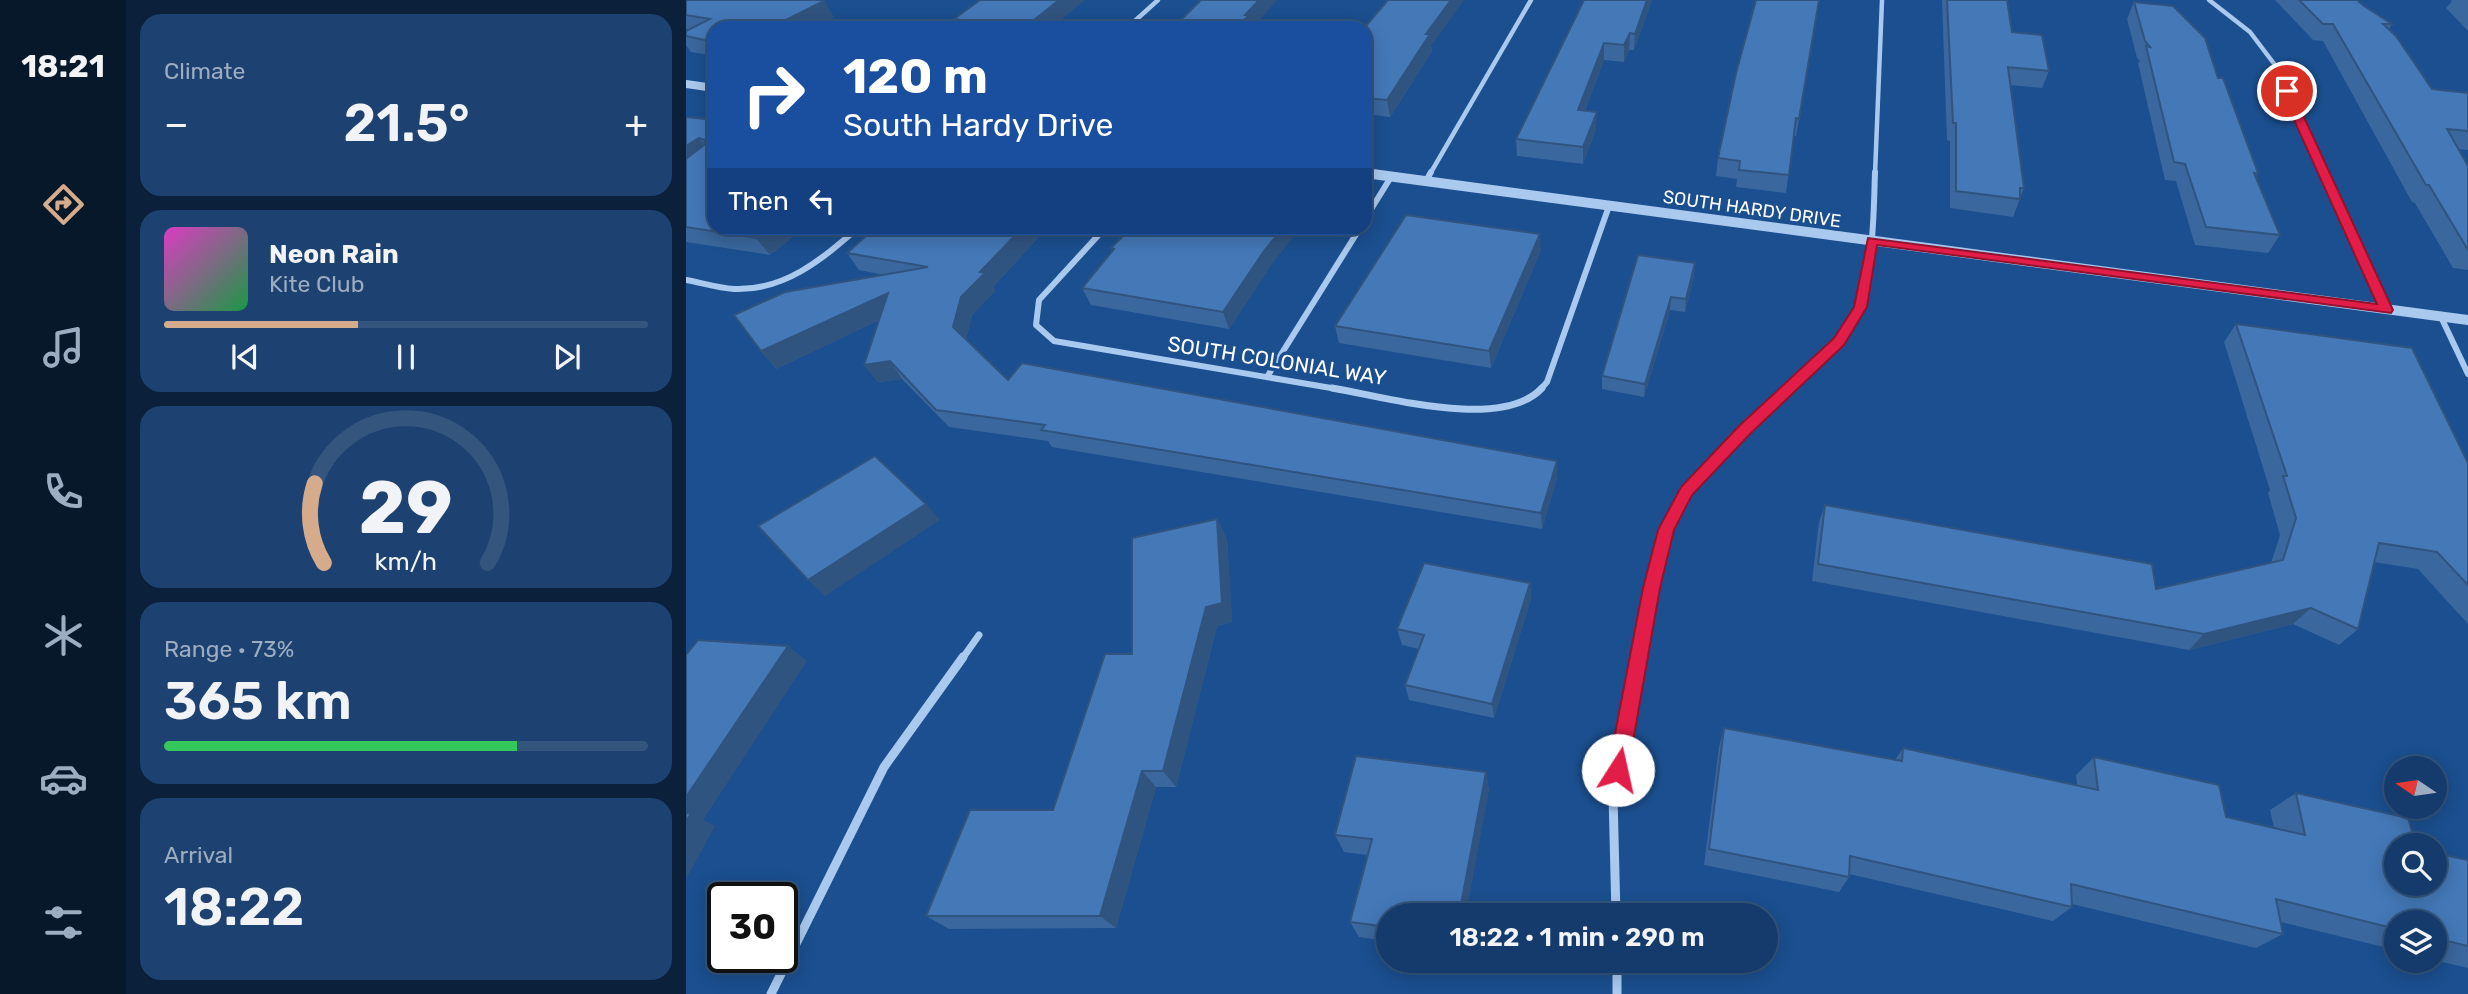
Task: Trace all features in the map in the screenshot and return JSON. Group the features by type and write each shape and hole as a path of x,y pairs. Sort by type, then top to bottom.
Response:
{"street":[{"path":"1135,21 1158,0"},
{"path":"1426,181 1531,0"},
{"path":"1616,903 1613,796 1652,588 1666,530 1686,491 1745,430 1839,341 1860,307 1872,240 1882,0"},
{"path":"2209,0 2249,32 2275,65 2386,310"},
{"path":"686,84 707,87"},
{"name":"SOUTH HARDY DRIVE","path":"1372,174 2468,320"},
{"path":"1372,208 1391,177"},
{"name":"SOUTH COLONIAL WAY","path":"1099,235 1039,300 1035,326 1054,341 1471,411 1519,406 1535,397 1547,382 1609,206"},
{"path":"686,280 737,289 778,284 816,264 850,235"},
{"path":"1267,377 1356,235"},
{"path":"2441,317 2468,374"},
{"path":"771,994 884,767 979,635"},
{"path":"1617,973 1617,994"}],"building":[{"path":"686,0 824,1 784,21 707,21 707,40 686,36 686,31 710,19 686,15"},
{"path":"980,0 1059,0 1033,21 954,19"},
{"path":"1201,0 1259,0 1245,15 1249,15 1243,21 1180,21"},
{"path":"1388,0 1451,0 1426,34 1430,34 1387,100 1372,99 1370,21"},
{"path":"1584,0 1647,0 1635,34 1630,33 1624,45 1604,43 1578,110 1597,112 1583,147 1516,139"},
{"path":"1756,0 1819,0 1799,119 1796,118 1789,175 1739,170 1740,161 1718,158 1736,73"},
{"path":"1947,0 2007,0 2012,32 2042,35 2049,71 2008,67 2024,188 2020,188 2020,199 1956,191 1956,123 1953,123"},
{"path":"2299,0 2357,0 2392,24 2383,24 2396,36 2432,89 2468,93 2468,131 2447,129 2468,166 2468,250 2429,185 2426,185 2333,24 2323,24"},
{"path":"2134,2 2173,6 2205,38 2218,78 2223,78 2258,173 2254,173 2280,235 2206,227 2185,164 2174,162 2146,46 2150,47 2145,41"},
{"path":"686,117 707,119 707,230 686,227 686,159 704,145 705,140 699,138 686,146"},
{"path":"1406,215 1540,234 1489,351 1335,326"},
{"path":"737,235 760,235 756,238"},
{"path":"867,235 1015,235 980,272 985,273 961,297 953,327 1008,380 1022,363 1557,461 1541,513 1041,430 1045,425 936,410 890,361 864,365 888,293 761,351 734,315 785,292 928,267 847,253"},
{"path":"1124,235 1277,235 1223,312 1082,288 1114,249 1111,248"},
{"path":"1638,255 1695,263 1686,299 1671,297 1645,384 1602,376"},
{"path":"2236,324 2412,348 2468,463 2468,585 2437,552 2379,543 2358,629 2311,608 2204,634 1818,564 1825,505 2152,564 2156,589 2283,560 2296,518 2283,476 2287,476"},
{"path":"875,456 926,504 808,580 758,526"},
{"path":"1217,519 1222,603 1206,607 1163,771 1142,771 1100,916 926,916 970,810 1053,810 1105,654 1132,654 1132,538"},
{"path":"1424,563 1530,583 1492,704 1405,685 1424,635 1397,629"},
{"path":"698,640 788,646 686,797 686,655"},
{"path":"1724,728 1902,761 1903,748 2098,790 2094,757 2219,785 2226,817 2305,835 2296,793 2384,813 2384,819 2408,819 2412,833 2384,833 2384,896 2447,896 2447,856 2468,860 2468,946 2447,941 2447,910 2384,910 2384,926 2276,899 2283,934 2071,884 2072,907 1850,856 1849,877 1709,849"},
{"path":"1356,756 1486,772 1461,903 1376,903 1376,925 1350,922 1372,839 1335,835"}],"route":[{"path":"1618,770 1652,588 1666,530 1686,491 1745,430 1839,341 1860,307 1872,240 2386,310 2287,91"}]}
